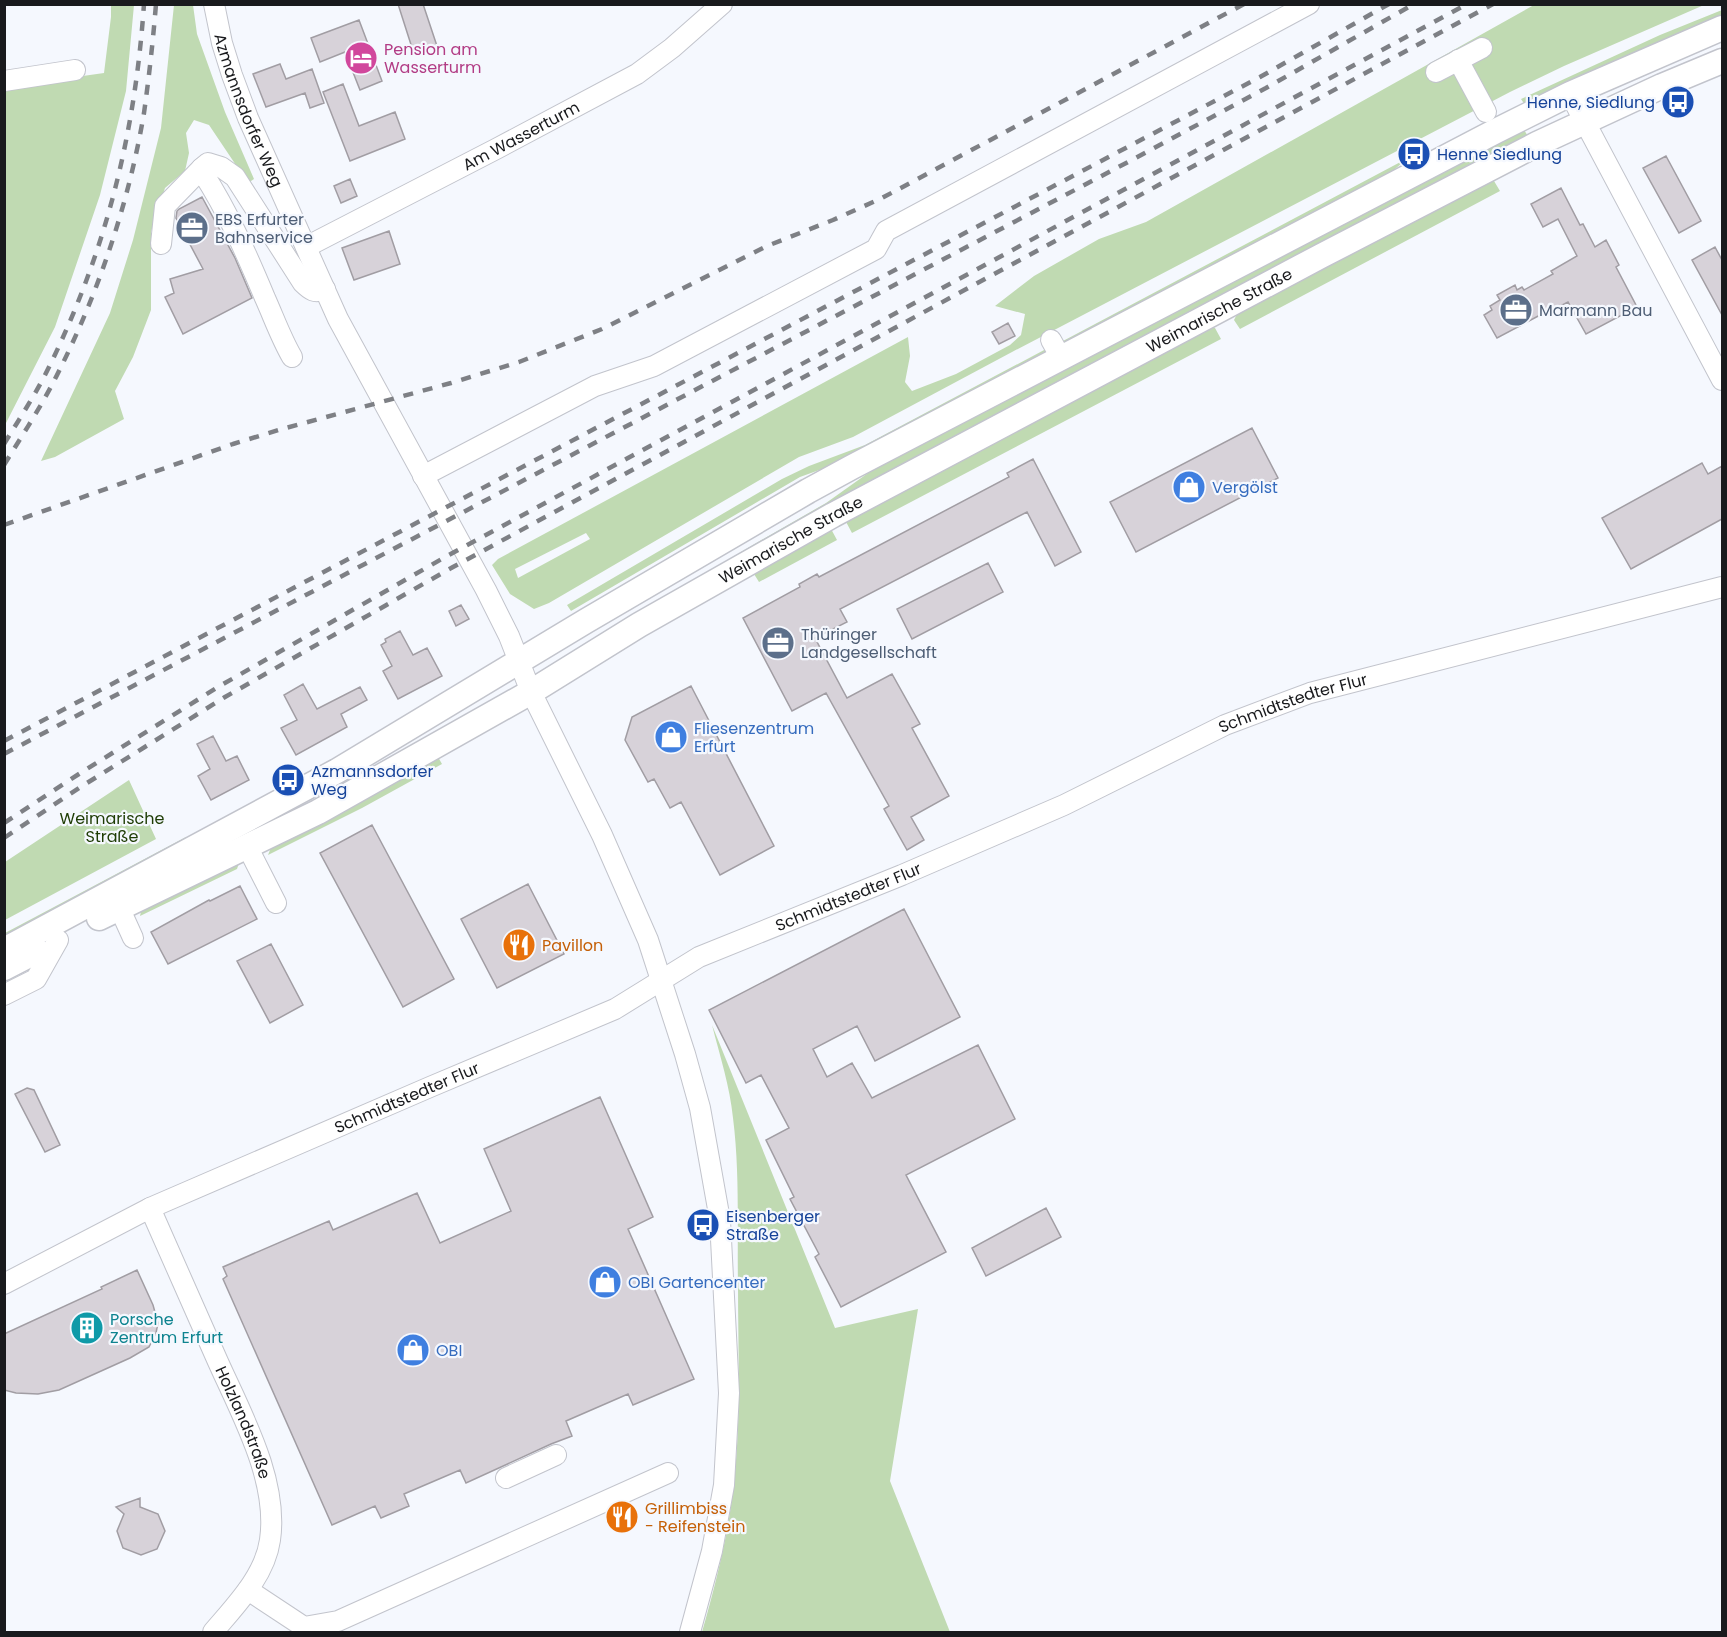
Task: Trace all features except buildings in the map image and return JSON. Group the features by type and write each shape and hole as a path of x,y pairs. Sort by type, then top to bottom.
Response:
{"main road":[{"name":"Weimarische Straße","path":"4,950 337,771 808,491 1056,349 1570,94 1722,28"},
{"name":"Weimarische Straße","path":"4,968 119,907 318,812 531,692 639,625 833,515 1404,212 1584,122 1722,61"}],"street":[{"name":"Azmannsdorfer Weg","path":"214,4 229,65 248,118 346,335 486,590 520,662 531,692"},
{"name":"Am Wasserturm","path":"306,247 637,74 672,48 722,4"},
{"path":"423,476 595,386 654,366 876,249 886,231 1309,4"},
{"path":"1436,72 1482,48"},
{"path":"1458,60 1486,112"},
{"path":"4,81 75,70"},
{"path":"1570,94 1720,369"},
{"path":"161,244 165,206 208,163 221,167 235,177 303,282 312,291 318,292 325,289"},
{"path":"202,168 224,207 278,331 292,357"},
{"name":"Schmidtstedter Flur","path":"4,1284 150,1208 615,1009 699,957 902,875 1064,805 1225,725 1311,693 1722,587"},
{"path":"531,692 617,866 648,940 700,1108 713,1175 722,1244 728,1382 727,1433 724,1485 712,1551 690,1632"},
{"path":"247,846 276,903"},
{"path":"119,907 133,938"},
{"path":"4,995 36,979 58,940"},
{"name":"Holzlandstraße","path":"150,1208 256,1449 269,1496 270,1542 261,1567 248,1590 213,1632"},
{"path":"506,1478 556,1455"},
{"path":"248,1590 303,1630 338,1621 668,1473"}],"green space":[{"path":"111,5 134,5 126,91 100,195 55,327 5,425 5,87 104,73"},
{"path":"174,5 193,5 197,34 225,112 254,179 248,183 209,125 194,120 186,133 189,153 185,171 165,188 151,232 151,310 133,357 115,391 124,419 55,457 41,461 110,313 133,240 161,128"},
{"path":"1534,5 1704,5 1510,92 853,437 799,457 549,603 534,609 510,594 492,565 498,559 908,337 910,356 905,382 912,391 956,374 1010,345 1021,335 1025,314 995,306 1034,276 1099,239 1146,222","holes":["586,533 590,539 518,578 515,569"]},
{"path":"1722,10 1722,17 1525,105 1521,99 1660,35"},
{"path":"1523,128 1529,138 588,646 586,644 826,503 871,471"},
{"path":"1408,158 1382,180 1066,347 1063,341"},
{"path":"1487,181 1494,181 1500,191 1240,329 1234,320 1237,314"},
{"path":"1210,327 1215,328 1221,339 852,533 845,520"},
{"path":"1046,349 1050,355 847,460 800,477 571,611 567,605 782,479 865,445"},
{"path":"830,527 837,540 759,582 754,574 767,563"},
{"path":"438,757 442,764 362,808 268,855 272,845"},
{"name":"Weimarische Straße","path":"129,780 156,839 5,920 5,862"},
{"path":"186,837 183,844 5,939 5,933"},
{"path":"240,860 237,869 140,916 142,907"},
{"path":"712,1025 835,1328 918,1309 890,1481 950,1632 702,1632 718,1573 730,1513 737,1449 739,1402 737,1160 730,1095"}],"railway":[{"path":"4,444 50,365 70,321 102,233 115,189 134,98 144,4"},
{"path":"4,465 40,407 74,341 111,245 138,146 151,59 156,4"},
{"path":"4,525 233,444 519,362 602,329 767,246 882,198 1244,4"},
{"path":"4,741 1260,77 1389,4"},
{"path":"4,754 1128,162 1266,88 1414,4"},
{"path":"4,823 218,687 447,556 1467,4"},
{"path":"4,838 79,788 225,697 453,567 1493,4"}],"place":[{"name":"Pension am Wasserturm","path":"361,58"},
{"name":"Henne, Siedlung","path":"1678,102"},
{"name":"Henne Siedlung","path":"1414,154"},
{"name":"EBS Erfurter Bahnservice","path":"192,228"},
{"name":"Marmann Bau","path":"1516,310"},
{"name":"Vergölst","path":"1189,487"},
{"name":"Thüringer Landgesellschaft","path":"778,643"},
{"name":"Fliesenzentrum Erfurt","path":"671,737"},
{"name":"Azmannsdorfer Weg","path":"288,780"},
{"name":"Pavillon","path":"519,945"},
{"name":"Eisenberger Straße","path":"703,1225"},
{"name":"OBI Gartencenter","path":"605,1282"},
{"name":"Porsche Zentrum Erfurt","path":"87,1328"},
{"name":"OBI","path":"413,1350"},
{"name":"Grillimbiss - Reifenstein","path":"622,1517"}]}
